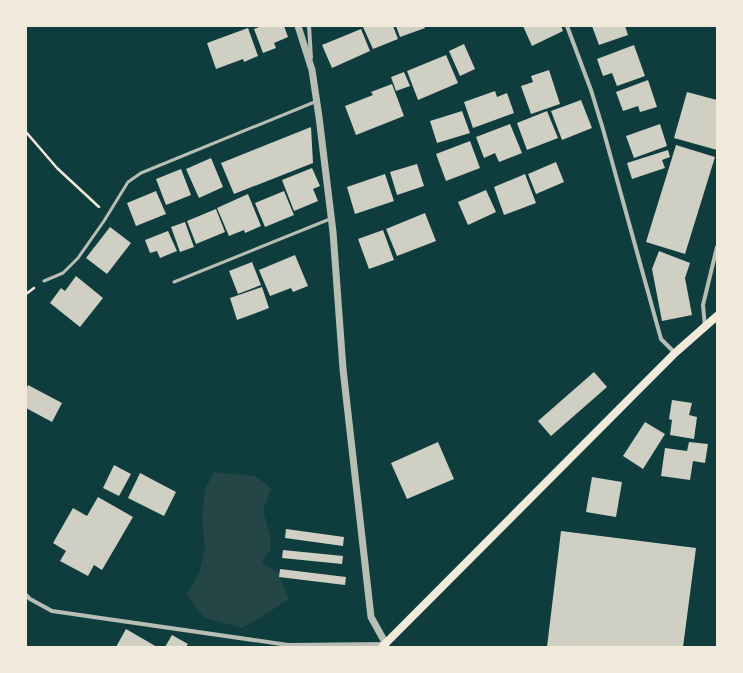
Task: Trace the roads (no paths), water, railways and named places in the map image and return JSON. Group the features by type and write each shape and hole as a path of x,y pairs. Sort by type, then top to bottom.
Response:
{"main road":[{"path":"385,646 675,353 717,316"}],"street":[{"path":"298,26 312,70"},
{"path":"26,595 30,599 52,611 288,645 385,646 371,617 343,369 331,219 312,70 309,26"},
{"path":"566,26 591,90 603,129 661,339 675,353"},
{"path":"705,328 703,306 717,247"}],"lane":[{"path":"44,281 63,273 78,258 104,222 128,182 141,173 317,101"},
{"path":"174,282 331,219"}]}
